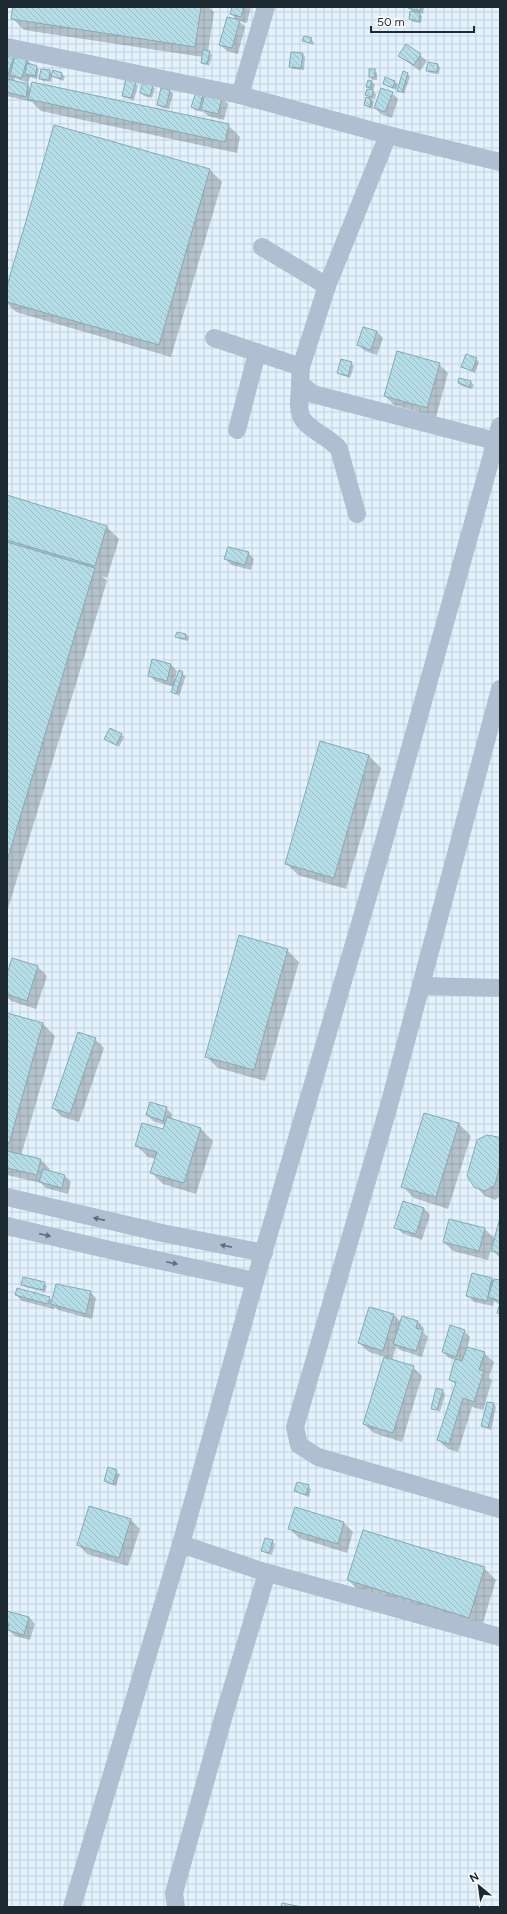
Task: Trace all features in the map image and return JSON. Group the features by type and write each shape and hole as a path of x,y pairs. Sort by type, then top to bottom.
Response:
{"street":[{"path":"240,95 266,7"},
{"path":"7,47 240,95 388,135 500,162"},
{"path":"357,514 339,449 333,441 307,424 301,416 300,376 327,286 388,135"},
{"path":"262,247 327,286"},
{"path":"72,1907 182,1544 255,1281 383,845 498,433 313,394 300,376 257,353 214,338"},
{"path":"237,430 257,353"},
{"path":"500,689 449,874 421,986 350,1242 295,1427 299,1445 318,1457 500,1509"},
{"path":"421,986 500,988"},
{"path":"7,1197 162,1234 264,1253"},
{"path":"7,1226 255,1281"},
{"path":"182,1544 267,1573 500,1637"},
{"path":"176,1907 174,1893 224,1714 267,1573"}],"shaded area":[{"path":"7,7 500,7 500,1907 7,1907"}],"building":[{"path":"13,7 201,7 195,47 11,19"},
{"path":"232,7 244,7 241,17 230,14"},
{"path":"408,7 421,7 420,11"},
{"path":"410,11 420,13 419,21 409,19"},
{"path":"227,17 240,20 232,48 219,45"},
{"path":"304,36 312,38 310,43 302,41"},
{"path":"406,44 421,54 414,65 398,56"},
{"path":"203,50 210,51 207,64 201,63"},
{"path":"291,52 303,53 301,68 289,67"},
{"path":"7,54 14,56 8,75 7,75"},
{"path":"15,56 27,59 22,78 10,75"},
{"path":"428,62 438,64 437,72 426,71"},
{"path":"27,63 37,66 35,76 25,74"},
{"path":"41,69 50,70 49,80 39,79"},
{"path":"369,69 375,69 375,77 369,77"},
{"path":"53,70 62,73 61,79 51,76"},
{"path":"403,71 408,73 402,92 397,91"},
{"path":"385,77 395,81 393,88 383,84"},
{"path":"7,79 28,84 26,97 7,92"},
{"path":"126,79 136,82 131,98 122,96"},
{"path":"368,80 372,81 370,88 366,87"},
{"path":"32,82 229,124 225,142 28,99"},
{"path":"143,82 153,85 150,96 140,93"},
{"path":"161,88 170,90 166,107 157,105"},
{"path":"381,88 393,92 385,112 374,108"},
{"path":"367,89 373,90 372,97 365,95"},
{"path":"196,92 203,94 199,110 191,107"},
{"path":"205,93 222,97 218,114 201,110"},
{"path":"366,97 371,99 370,107 364,105"},
{"path":"54,125 210,169 159,345 7,302 7,286"},
{"path":"363,327 377,331 371,350 357,345"},
{"path":"397,351 440,363 427,408 384,396"},
{"path":"466,354 477,358 472,371 461,367"},
{"path":"341,359 352,362 348,376 337,373"},
{"path":"459,378 471,381 470,387 458,383"},
{"path":"7,495 107,526 95,566 7,540"},
{"path":"7,542 95,568 7,861"},
{"path":"228,547 249,552 245,565 224,559"},
{"path":"177,632 186,634 185,639 175,637"},
{"path":"152,659 171,664 167,681 148,676"},
{"path":"179,670 183,672 176,694 171,692"},
{"path":"110,728 122,734 116,745 104,739"},
{"path":"320,741 369,755 334,878 285,864"},
{"path":"239,935 288,949 254,1070 205,1057"},
{"path":"12,958 38,966 27,1001 7,994 7,974"},
{"path":"7,1013 43,1023 9,1144 7,1143"},
{"path":"78,1032 96,1038 70,1114 52,1108"},
{"path":"150,1102 167,1107 163,1121 146,1115"},
{"path":"424,1113 459,1123 436,1197 401,1187"},
{"path":"167,1117 201,1128 184,1183 150,1173 157,1152 135,1146 142,1123 163,1129"},
{"path":"487,1135 498,1137 500,1140 500,1165 495,1185 485,1191 474,1187 467,1176 477,1140"},
{"path":"7,1151 41,1159 37,1175 7,1168"},
{"path":"43,1169 65,1175 62,1188 39,1182"},
{"path":"403,1201 424,1208 416,1234 394,1228"},
{"path":"449,1219 485,1228 479,1251 443,1242"},
{"path":"499,1221 500,1222 500,1253 491,1251"},
{"path":"472,1273 492,1278 487,1301 466,1296"},
{"path":"23,1277 45,1282 43,1290 21,1285"},
{"path":"494,1279 500,1280 500,1301 488,1297"},
{"path":"56,1284 91,1291 86,1314 51,1304"},
{"path":"17,1288 50,1297 48,1304 15,1295"},
{"path":"500,1303 500,1314 497,1313"},
{"path":"369,1307 394,1314 383,1351 358,1343"},
{"path":"402,1316 418,1321 416,1328 423,1330 416,1351 393,1344"},
{"path":"450,1325 465,1330 456,1357 442,1352"},
{"path":"467,1347 485,1352 479,1370 484,1371 474,1402 463,1398 449,1444 437,1440 456,1382 449,1380 455,1359 462,1361"},
{"path":"384,1357 414,1366 393,1433 363,1424"},
{"path":"436,1388 443,1390 437,1410 431,1409"},
{"path":"487,1402 494,1403 488,1428 481,1426"},
{"path":"108,1467 117,1470 113,1484 104,1481"},
{"path":"297,1482 309,1485 306,1495 294,1491"},
{"path":"89,1506 131,1519 119,1558 77,1545"},
{"path":"295,1507 344,1522 338,1544 288,1529"},
{"path":"363,1530 485,1567 469,1618 347,1580"},
{"path":"265,1538 273,1540 269,1553 261,1551"},
{"path":"7,1611 29,1617 24,1635 7,1630 9,1624 7,1624"},
{"path":"282,1903 302,1907 281,1907"}]}
